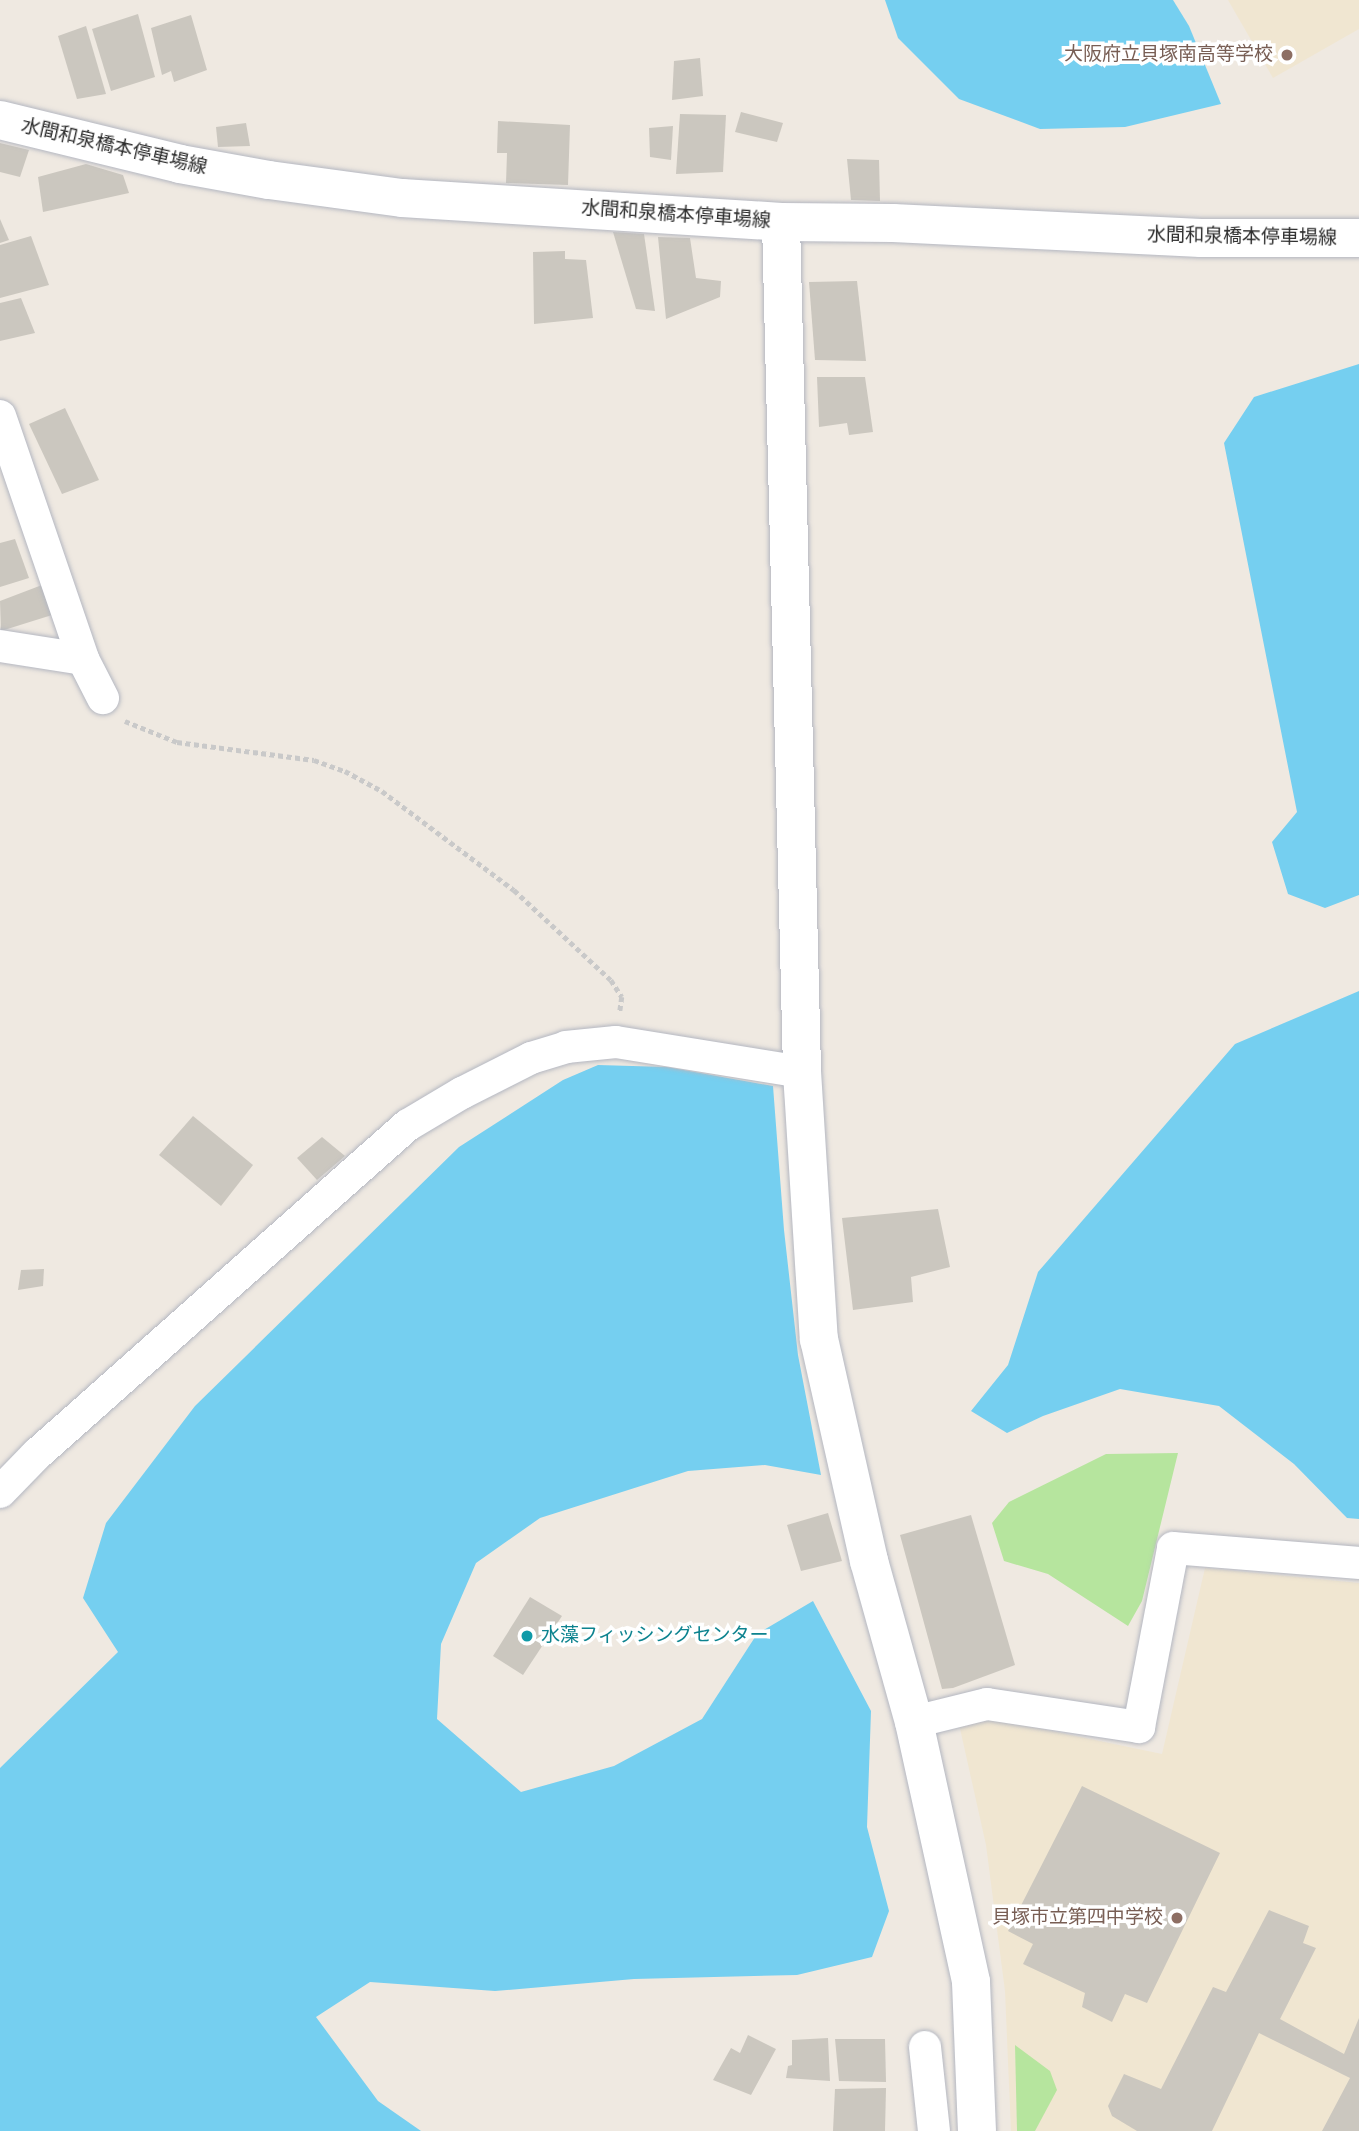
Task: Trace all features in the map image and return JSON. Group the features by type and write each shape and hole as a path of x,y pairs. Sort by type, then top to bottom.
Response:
{"street":[{"name":"水間和泉橋本停車場線","path":"0,120 180,164 334,190 402,198 781,222 893,223 1213,238 1359,238"},
{"path":"781,222 802,1072 819,1339 869,1561 914,1722 971,1982 977,2131"},
{"path":"0,416 83,659 103,698"},
{"path":"0,646 83,659"},
{"path":"0,1492 36,1455 408,1125 531,1058 566,1047 616,1042 802,1072"},
{"path":"914,1722 986,1704 1139,1727 1173,1548 1359,1563"},
{"path":"925,2048 934,2131"}],"path":[{"path":"103,698 125,721 177,742 314,760 345,771 382,791 514,890 611,980 622,997 616,1042"}],"shaded area":[{"name":"大阪府立貝塚南高等学校","path":"1228,0 1359,0 1359,29 1273,78"},
{"name":"貝塚市立第四中学校","path":"1205,1568 1359,1583 1359,2131 1011,2131 1005,1991 986,1845 959,1724 990,1718 1162,1754"}],"green space":[{"path":"1178,1453 1142,1601 1128,1626 1048,1574 1004,1561 992,1523 1009,1502 1106,1454"},
{"path":"1015,2045 1050,2071 1057,2090 1035,2131 1017,2131"}],"water":[{"path":"885,0 1173,0 1189,26 1221,104 1125,127 1040,129 959,99 898,38"},
{"path":"1359,364 1359,895 1325,908 1288,894 1272,842 1297,812 1224,443 1254,397"},
{"path":"1359,991 1359,1519 1347,1518 1294,1464 1219,1406 1120,1389 1043,1416 1007,1433 971,1411 1008,1365 1038,1272 1235,1044"},
{"path":"598,1065 667,1067 773,1086 784,1230 798,1355 821,1475 765,1465 688,1471 540,1518 476,1563 441,1644 437,1719 521,1792 614,1766 702,1719 757,1634 813,1601 871,1711 867,1827 889,1911 872,1957 797,1975 634,1979 495,1991 370,1982 316,2017 378,2101 421,2131 0,2131 0,1768 118,1652 83,1598 106,1523 195,1406 459,1147 563,1080"}],"building":[{"path":"138,14 155,77 111,91 92,29"},
{"path":"191,15 207,70 174,82 171,71 162,75 151,28"},
{"path":"86,26 106,94 77,99 58,36"},
{"path":"700,58 703,96 672,100 674,61"},
{"path":"741,112 783,123 777,142 735,132"},
{"path":"680,114 726,115 723,172 676,174"},
{"path":"498,121 570,125 568,185 506,183 507,153 497,153"},
{"path":"246,123 250,146 218,147 216,127"},
{"path":"673,126 671,160 650,157 649,128"},
{"path":"0,143 29,150 20,177 0,172"},
{"path":"847,159 879,160 880,201 851,200"},
{"path":"86,164 123,175 129,193 43,212 38,177"},
{"path":"0,219 9,240 0,243"},
{"path":"613,232 644,234 655,311 636,309"},
{"path":"31,236 49,285 0,298 0,245"},
{"path":"658,237 690,238 696,278 721,281 720,297 666,319"},
{"path":"565,251 565,259 586,260 593,318 534,324 533,252"},
{"path":"857,281 866,361 815,360 809,282"},
{"path":"21,298 35,333 0,341 0,303"},
{"path":"817,377 865,377 873,432 849,435 847,423 819,427"},
{"path":"65,408 99,480 62,494 29,424"},
{"path":"15,539 29,578 0,587 0,543"},
{"path":"42,585 52,615 1,631 0,601"},
{"path":"193,1116 253,1165 221,1206 159,1155"},
{"path":"322,1137 345,1156 317,1180 297,1158"},
{"path":"938,1209 950,1267 911,1277 913,1302 853,1310 842,1218"},
{"path":"44,1269 43,1286 18,1290 21,1270"},
{"path":"828,1513 842,1561 801,1571 787,1525"},
{"path":"971,1515 1015,1665 953,1688 942,1689 900,1535"},
{"name":"水藻フィッシングセンター","path":"530,1597 562,1616 523,1675 493,1656"},
{"path":"1082,1786 1220,1853 1147,2003 1125,1994 1112,2022 1082,2007 1085,1993 1023,1964 1033,1944 1008,1931"},
{"path":"1269,1910 1309,1926 1303,1943 1316,1948 1280,2019 1344,2054 1359,2018 1359,2131 1322,2131 1350,2078 1259,2033 1212,2131 1137,2131 1112,2116 1108,2106 1124,2074 1161,2089 1213,1987 1226,1992"},
{"path":"748,2035 776,2049 751,2095 713,2080 731,2048 740,2053"},
{"path":"828,2038 830,2081 786,2078 788,2066 792,2065 792,2040"},
{"path":"835,2039 885,2039 886,2082 839,2081"},
{"path":"886,2088 885,2131 833,2131 835,2089"}],"place":[{"name":"大阪府立貝塚南高等学校","path":"1287,55"},
{"name":"水藻フィッシングセンター","path":"527,1636"},
{"name":"貝塚市立第四中学校","path":"1177,1918"}]}
